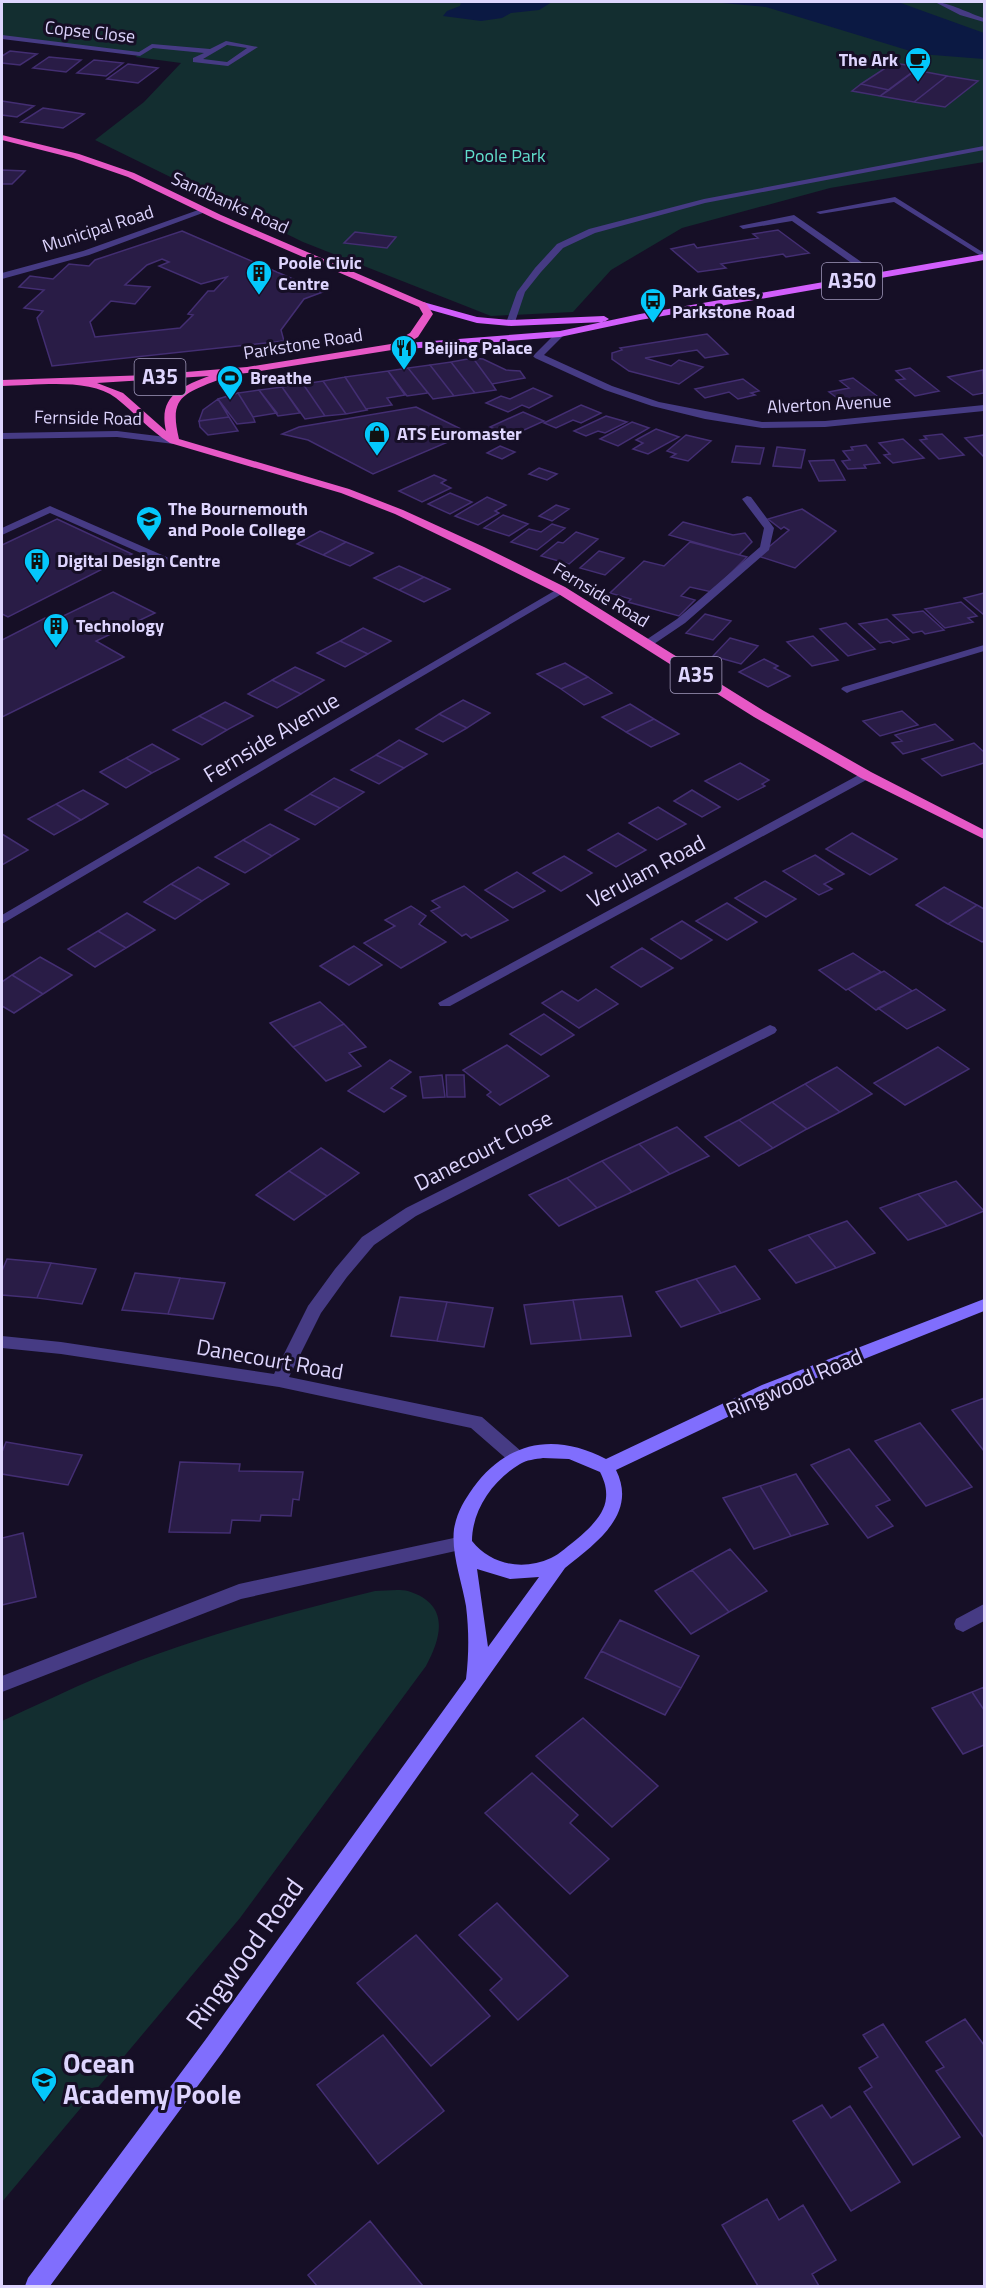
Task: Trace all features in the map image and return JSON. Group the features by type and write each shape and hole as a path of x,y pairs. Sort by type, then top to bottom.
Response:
{"highway":[{"name":"Sandbanks Road","path":"2,138 76,156 131,175 204,211 423,305"},
{"name":"Parkstone Road","path":"2,382 149,378 247,370 394,347 414,335 428,314 423,305"},
{"name":"Fernside Road","path":"174,441 169,411 178,396 194,385 217,376 247,370"},
{"name":"Fernside Road","path":"73,381 102,387 119,395 154,429 174,441 345,491 399,512 561,590 759,714 866,775 984,836"}],"main road":[{"name":"Parkstone Road","path":"394,347 560,334 640,317 984,257"},
{"name":"Parkstone Road","path":"423,305 477,320 511,323 640,317"},
{"name":"Ringwood Road","path":"606,1467 768,1390 984,1305"},
{"path":"543,1451 569,1452 589,1458 606,1467 614,1483 615,1501 598,1532 559,1563 538,1570 510,1572 487,1566 474,1557 463,1543 463,1530 468,1509 488,1481 516,1457 543,1451"},
{"name":"Ringwood Road","path":"463,1543 475,1606 479,1648 475,1682"},
{"name":"Ringwood Road","path":"36,2286 214,2046 559,1563"}],"street":[{"path":"938,2 962,14 984,20"},
{"name":"Copse Close","path":"2,37 140,54 152,46 210,51 226,43 254,47 228,64 196,60 210,51"},
{"path":"511,323 521,292 537,270 561,246 592,231 704,201 984,148"},
{"path":"820,212 895,199 921,213 984,257"},
{"name":"Municipal Road","path":"2,276 86,253 204,211"},
{"path":"743,226 794,218 877,277"},
{"name":"Alverton Avenue","path":"560,334 538,356 593,384 687,414 770,426 858,422 984,408"},
{"name":"Fernside Road","path":"2,436 117,434 174,441"},
{"path":"647,644 681,621 765,548 769,528 747,499"},
{"path":"2,532 50,509 165,560"},
{"name":"Fernside Avenue","path":"2,920 561,590"},
{"path":"847,689 984,648"},
{"name":"Verulam Road","path":"445,1003 866,775"},
{"name":"Danecourt Close","path":"279,1381 314,1310 368,1241 411,1212 770,1030"},
{"name":"Danecourt Road","path":"2,1342 61,1348 279,1381 476,1422 516,1457"},
{"path":"2,1684 239,1592 463,1543"},
{"path":"963,1624 984,1612"}],"green space":[{"name":"Poole Park","path":"2,2 984,2 984,162 830,188 682,228 611,270 573,312 491,316 303,242 95,140 144,102 181,63 136,57 138,54 2,37"},
{"path":"375,1591 408,1591 431,1604 439,1622 436,1643 426,1666 240,1918 2,2202 2,1721 101,1676 168,1650 271,1618"}],"water":[{"path":"461,2 552,2 539,10 511,13 502,18 481,21 443,16 447,11 460,6"},
{"path":"711,2 898,2 984,33 984,59 920,54 766,7"}],"building":[{"path":"10,51 37,54 20,65 2,63 2,56"},
{"path":"49,57 81,60 66,72 33,68"},
{"path":"94,60 123,63 106,76 77,73"},
{"path":"893,63 920,67 889,90 861,84"},
{"path":"128,64 158,68 138,83 107,79"},
{"name":"The Ark","path":"915,70 947,76 914,102 880,96"},
{"path":"947,76 978,81 945,107 914,102"},
{"path":"861,84 889,90 880,96 852,91"},
{"path":"2,101 34,106 17,117 2,115"},
{"path":"43,108 84,114 63,128 21,122"},
{"path":"2,170 25,171 12,184 2,184"},
{"path":"778,230 809,253 786,257 783,254 721,264 726,268 698,272 671,249 694,244 697,248 758,238 753,234"},
{"name":"Poole Civic Centre","path":"182,231 323,292 304,299 281,330 284,341 52,366 37,318 43,311 24,308 44,290 19,287 30,276 53,279 69,264 89,266 95,260","holes":["162,259 169,262 159,266 201,284 227,277 214,291 208,291 188,314 193,315 180,328 95,337 90,322 111,301 135,304 150,287 125,285 147,265"]},
{"path":"355,232 396,237 387,248 344,243"},
{"path":"707,334 728,354 705,358 697,350 645,358 671,366 679,360 703,367 679,384 629,371 612,359 612,353 622,350 620,348"},
{"path":"473,358 483,359 506,370 520,371 525,378 492,384"},
{"path":"473,358 496,390 475,393 451,362"},
{"path":"451,362 475,393 454,396 430,365"},
{"path":"430,365 454,396 433,399 408,368"},
{"path":"408,368 428,393 407,396 388,371"},
{"path":"910,368 939,391 915,396 896,380 905,379 896,371"},
{"path":"983,370 984,393 973,395 948,377"},
{"path":"388,371 405,395 387,398 392,405 366,409 345,377"},
{"path":"345,377 367,410 346,414 323,381"},
{"path":"853,378 881,399 848,406 829,392 849,388 840,381"},
{"path":"743,379 759,391 751,393 755,395 738,399 729,392 705,398 695,389"},
{"path":"323,381 346,414 325,416 303,384"},
{"path":"303,384 325,416 305,419 282,387"},
{"path":"282,387 300,413 278,416 259,390"},
{"path":"533,388 552,396 529,408 522,405 508,412 486,403 501,396 510,399"},
{"path":"259,390 277,413 253,417 238,393"},
{"path":"238,393 255,422 237,424 218,399"},
{"path":"218,399 229,417 199,421 203,410"},
{"path":"581,405 601,413 581,423 573,420 556,428 544,423"},
{"name":"ATS Euromaster","path":"416,407 469,433 373,474 308,440 282,434 299,427"},
{"path":"523,412 544,421 511,436 490,427"},
{"path":"606,416 627,422 605,433 598,431 586,436 574,431"},
{"path":"229,417 238,431 208,435 200,427 199,421"},
{"path":"632,422 649,428 618,446 600,439"},
{"path":"656,429 679,437 648,454 633,449 643,443 636,440"},
{"path":"942,434 964,455 939,459 920,440 927,439 924,436"},
{"path":"686,435 711,441 688,461 671,457 676,454 667,451"},
{"path":"984,435 984,457 965,438"},
{"path":"903,439 924,458 893,463 884,455 890,454 879,443"},
{"path":"866,445 880,463 864,465 866,468 848,469 842,461 850,460 843,451 853,450 851,447"},
{"path":"500,446 515,452 502,459 487,453"},
{"path":"736,446 764,448 760,464 732,462"},
{"path":"777,447 805,450 801,468 773,466"},
{"path":"834,460 845,480 819,481 809,461"},
{"path":"539,468 557,474 547,480 529,474"},
{"path":"434,475 446,480 441,483 451,488 422,502 399,491"},
{"path":"450,493 472,502 450,514 428,504"},
{"path":"487,497 506,505 495,511 499,513 478,525 455,516"},
{"path":"556,505 569,509 552,521 539,516"},
{"path":"802,509 836,531 795,568 758,556 789,530 784,527 781,529 768,519"},
{"path":"503,515 528,524 509,536 484,528"},
{"name":"Digital Design Centre","path":"57,519 132,554 8,617 2,614 2,545"},
{"path":"683,522 733,535 745,533 752,542 739,555 669,535"},
{"path":"552,524 565,528 537,550 511,542 529,529 541,532"},
{"path":"320,531 346,542 323,555 297,544"},
{"path":"576,532 598,539 569,564 541,556 558,542 563,543"},
{"path":"346,542 373,553 350,566 323,555"},
{"path":"690,542 747,557 712,592 690,587 681,596 695,600 679,616 628,602 631,599 610,593 644,561 664,566"},
{"path":"599,551 624,558 605,575 580,568"},
{"path":"399,566 424,577 399,590 374,578"},
{"path":"424,577 450,589 424,602 399,590"},
{"name":"Technology","path":"113,592 155,613 96,641 124,657 2,717 2,640 45,618 53,621"},
{"path":"984,593 984,615 964,598"},
{"path":"961,602 977,616 968,618 973,622 945,628 925,609"},
{"path":"923,611 944,630 925,634 922,631 913,633 893,615"},
{"path":"705,614 731,621 713,640 686,633"},
{"path":"887,619 909,639 880,643 859,624"},
{"path":"846,623 875,649 848,656 820,629"},
{"path":"363,628 391,641 368,654 340,641"},
{"path":"813,636 838,660 812,666 787,642"},
{"path":"730,638 758,646 741,664 713,656"},
{"path":"340,641 368,654 345,667 317,653"},
{"path":"764,659 778,666 774,668 790,676 768,687 739,672"},
{"path":"565,663 588,677 561,689 537,674"},
{"path":"295,667 324,680 301,694 272,680"},
{"path":"588,677 612,693 584,705 561,689"},
{"path":"272,680 301,694 277,708 248,694"},
{"path":"463,700 490,713 467,728 439,714"},
{"path":"225,702 253,716 227,730 199,716"},
{"path":"630,704 654,719 626,732 602,717"},
{"path":"902,711 918,725 880,736 863,721"},
{"path":"439,714 467,728 443,742 416,729"},
{"path":"199,716 227,730 202,745 173,730"},
{"path":"654,719 679,734 651,747 626,732"},
{"path":"935,724 953,740 903,754 892,743 902,741 895,735"},
{"path":"399,740 427,754 404,768 376,755"},
{"path":"974,743 984,752 984,763 942,776 922,759"},
{"path":"152,744 179,759 152,773 126,758"},
{"path":"376,755 404,768 379,784 351,770"},
{"path":"126,758 152,773 126,788 100,772"},
{"path":"740,763 769,780 762,784 765,786 738,800 705,781"},
{"path":"334,778 364,792 340,808 310,794"},
{"path":"83,790 108,804 81,820 56,804"},
{"path":"692,790 720,807 702,817 674,801"},
{"path":"310,794 340,808 315,825 285,810"},
{"path":"56,804 81,820 54,835 28,819"},
{"path":"658,807 686,824 657,840 629,823"},
{"path":"270,824 299,839 272,856 243,840"},
{"path":"618,833 646,850 616,867 588,850"},
{"path":"852,833 897,859 870,875 826,849"},
{"path":"2,834 28,850 2,865"},
{"path":"243,840 272,856 245,873 215,857"},
{"path":"815,855 844,874 824,884 832,889 819,895 783,871"},
{"path":"564,856 592,873 561,891 533,873"},
{"path":"198,867 229,884 202,901 171,884"},
{"path":"517,872 545,891 513,908 485,890"},
{"path":"765,881 796,899 766,917 735,898"},
{"path":"171,884 202,901 175,919 144,902"},
{"path":"464,886 508,920 471,938 466,934 462,936 431,911 440,907 432,901"},
{"path":"944,887 977,905 948,924 916,905"},
{"path":"727,903 757,922 727,940 696,921"},
{"path":"977,905 984,909 984,941 982,942 948,924"},
{"path":"411,906 426,916 419,924 446,942 401,968 364,943 395,926 385,920"},
{"path":"127,913 155,930 126,948 98,931"},
{"path":"682,921 712,940 681,959 651,939"},
{"path":"98,931 126,948 95,967 68,949"},
{"path":"354,946 382,965 349,985 320,966"},
{"path":"642,948 673,968 641,987 611,967"},
{"path":"853,953 881,972 846,990 819,970"},
{"path":"40,957 72,975 43,994 12,975"},
{"path":"884,971 912,991 876,1010 848,989"},
{"path":"12,975 43,994 14,1013 2,1006 2,982"},
{"path":"596,989 618,1004 579,1028 542,1003 562,991 578,1001"},
{"path":"916,989 945,1010 907,1029 878,1008"},
{"path":"320,1002 344,1024 293,1047 270,1023"},
{"path":"544,1014 574,1035 541,1055 510,1034"},
{"path":"344,1024 366,1047 349,1053 361,1066 326,1081 293,1047"},
{"path":"507,1045 549,1076 500,1105 487,1095 491,1092 463,1070"},
{"path":"938,1047 969,1069 905,1105 874,1083"},
{"path":"390,1060 411,1072 391,1088 406,1096 384,1112 348,1091"},
{"path":"837,1067 872,1094 840,1112 805,1084"},
{"path":"442,1075 445,1097 423,1098 420,1077"},
{"path":"446,1075 464,1075 465,1097 447,1097"},
{"path":"805,1084 840,1112 807,1129 772,1102"},
{"path":"772,1102 807,1129 773,1148 739,1120"},
{"path":"739,1120 773,1148 739,1166 705,1137"},
{"path":"677,1127 709,1156 670,1174 639,1144"},
{"path":"639,1144 670,1174 632,1192 602,1161"},
{"path":"321,1148 359,1173 327,1196 289,1171"},
{"path":"602,1161 632,1192 597,1208 567,1178"},
{"path":"289,1171 327,1196 294,1220 256,1195"},
{"path":"567,1178 597,1208 559,1226 529,1195"},
{"path":"956,1181 984,1211 947,1226 918,1194"},
{"path":"918,1194 947,1226 908,1240 880,1208"},
{"path":"847,1221 875,1253 836,1268 808,1235"},
{"path":"808,1235 836,1268 796,1283 769,1250"},
{"path":"7,1259 51,1263 37,1298 2,1295 2,1271"},
{"path":"51,1263 96,1269 82,1304 37,1298"},
{"path":"735,1266 760,1299 721,1313 696,1279"},
{"path":"135,1273 180,1278 168,1314 122,1310"},
{"path":"180,1278 225,1283 213,1319 168,1314"},
{"path":"696,1279 721,1313 681,1327 656,1292"},
{"path":"622,1296 631,1336 581,1340 573,1300"},
{"path":"400,1297 447,1302 437,1341 391,1336"},
{"path":"573,1300 581,1340 531,1344 524,1305"},
{"path":"447,1302 493,1308 484,1347 437,1341"},
{"path":"984,1398 984,1451 952,1410"},
{"path":"920,1423 972,1487 926,1506 875,1441"},
{"path":"6,1442 82,1455 68,1485 2,1474 2,1452"},
{"path":"849,1449 890,1500 876,1506 893,1526 868,1538 811,1465"},
{"path":"180,1462 240,1464 239,1471 303,1472 299,1500 293,1499 291,1516 261,1515 260,1521 232,1520 230,1533 169,1532"},
{"path":"796,1474 828,1524 791,1536 760,1486"},
{"path":"760,1486 791,1536 754,1549 723,1498"},
{"path":"23,1533 36,1597 2,1605 2,1538"},
{"path":"730,1549 767,1591 729,1612 692,1570"},
{"path":"692,1570 729,1612 691,1634 655,1591"},
{"path":"620,1620 699,1656 681,1688 601,1651"},
{"path":"601,1651 681,1688 665,1715 585,1678"},
{"path":"984,1687 984,1710 972,1692"},
{"path":"972,1692 984,1710 984,1745 963,1754 932,1708"},
{"path":"583,1718 658,1786 612,1827 536,1756"},
{"path":"532,1773 578,1815 570,1823 609,1859 570,1894 485,1813"},
{"path":"497,1903 568,1976 518,2020 490,1990 502,1979 459,1935"},
{"path":"416,1935 490,2016 431,2066 357,1983"},
{"path":"965,2019 984,2045 984,2138 936,2071 944,2067 926,2042"},
{"path":"883,2024 960,2137 913,2165 864,2092 872,2087 859,2068 878,2057 863,2035"},
{"path":"383,2035 444,2111 378,2164 317,2085"},
{"path":"822,2105 831,2118 850,2106 900,2182 851,2211 793,2121"},
{"path":"767,2199 779,2220 803,2205 836,2260 812,2274 819,2286 758,2286 722,2225"},
{"path":"370,2221 423,2286 317,2286 308,2275"}],"place":[{"name":"The Ark","path":"918,83"},
{"name":"Poole Civic Centre","path":"259,296"},
{"name":"Park Gates, Parkstone Road","path":"653,324"},
{"name":"Beijing Palace","path":"404,371"},
{"name":"Breathe","path":"230,401"},
{"name":"ATS Euromaster","path":"377,457"},
{"name":"The Bournemouth and Poole College","path":"149,542"},
{"name":"Digital Design Centre","path":"37,584"},
{"name":"Technology","path":"56,649"},
{"name":"Ocean Academy Poole","path":"44,2103"}]}
